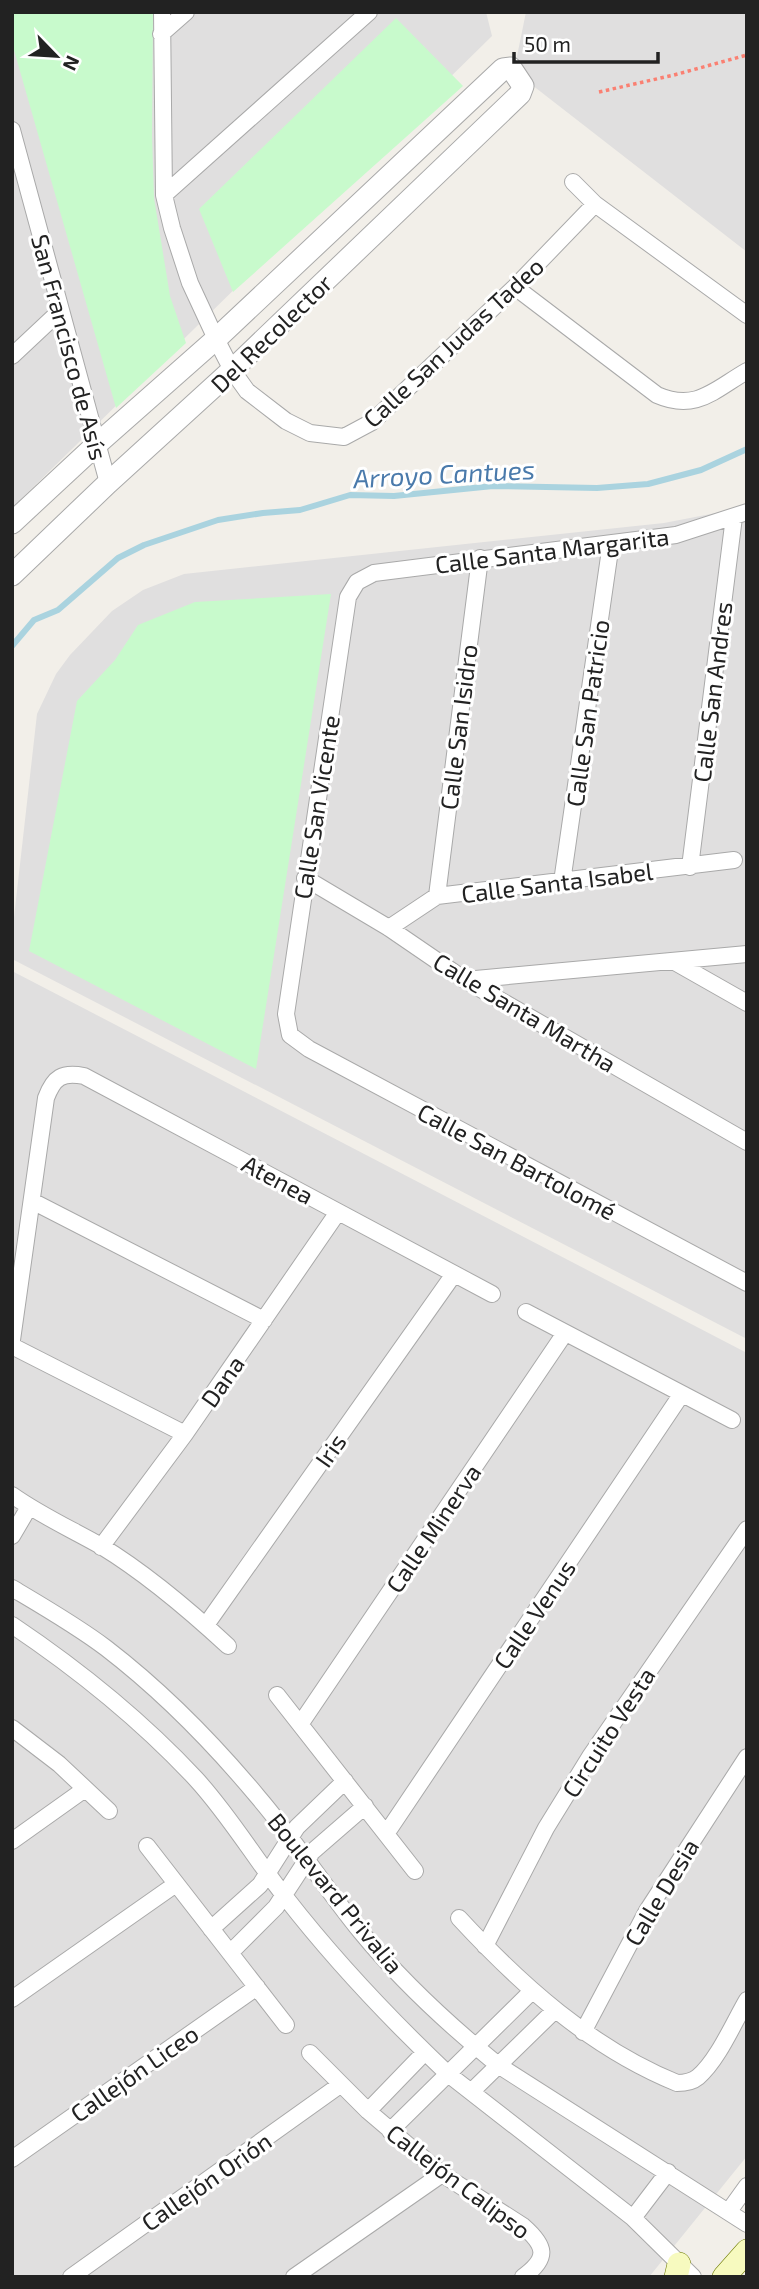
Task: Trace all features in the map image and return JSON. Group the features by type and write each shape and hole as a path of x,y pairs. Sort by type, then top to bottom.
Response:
{"main road":[{"path":"724,2277 747,2251"}],"street":[{"name":"Calle San Judas Tadeo","path":"162,12 164,195 190,283 216,340 247,391 286,421 310,433 344,437 372,422 515,287 595,204"},
{"path":"161,34 186,12"},
{"path":"164,195 369,12"},
{"name":"Del Recolector","path":"12,523 216,340 503,69 511,68 519,79 520,94 232,370 12,575"},
{"name":"San Francisco de Asís","path":"12,130 108,484"},
{"path":"12,192 25,181"},
{"path":"573,182 595,204 747,315"},
{"path":"515,287 667,399 690,402 747,371"},
{"path":"12,356 60,311"},
{"name":"Calle Santa Margarita","path":"357,582 374,573 676,535 740,515"},
{"name":"Calle San Andres","path":"690,867 740,515"},
{"name":"Calle San Patricio","path":"562,882 611,544"},
{"name":"Calle San Isidro","path":"437,897 480,558"},
{"name":"Calle San Vicente","path":"290,1035 286,1014 305,878 348,597 357,582"},
{"name":"Calle Santa Isabel","path":"389,928 437,897 734,860"},
{"name":"Calle Santa Martha","path":"305,878 389,928 465,980 747,1142"},
{"path":"465,980 747,954"},
{"path":"672,960 747,1003"},
{"name":"Calle San Bartolomé","path":"290,1035 309,1049 747,1283"},
{"name":"Atenea","path":"32,1201 46,1098 51,1084 70,1073 84,1076 492,1294"},
{"path":"12,1340 32,1201 264,1320"},
{"name":"Dana","path":"101,1547 185,1434 338,1212"},
{"name":"Iris","path":"205,1625 454,1275"},
{"path":"526,1312 732,1420"},
{"name":"Calle Minerva","path":"301,1723 565,1333"},
{"path":"12,1346 185,1434"},
{"name":"Calle Venus","path":"386,1833 681,1395"},
{"path":"12,1495 101,1547 172,1597 228,1646"},
{"path":"12,1536 29,1507"},
{"name":"Circuito Vesta","path":"485,1946 546,1828 591,1755 747,1529"},
{"name":"Boulevard Privalia","path":"12,1588 74,1625 135,1672 219,1752 290,1836 363,1934 436,2012 476,2047 498,2065 747,2224"},
{"name":"Boulevard Privalia","path":"12,1625 56,1654 115,1701 168,1750 232,1821 284,1896 365,1991 449,2074 633,2218 679,2274"},
{"path":"277,1695 415,1871"},
{"path":"12,1728 85,1788 108,1811"},
{"name":"Calle Desia","path":"583,2032 647,1912 747,1757"},
{"path":"211,1929 250,1896 268,1874 290,1836 345,1780"},
{"path":"12,1841 85,1788"},
{"path":"230,1953 267,1917 284,1896 306,1859 365,1806"},
{"path":"147,1846 286,2025"},
{"path":"12,1999 176,1884"},
{"path":"459,1918 532,1991 583,2032 677,2083 687,2083 697,2077 710,2063 747,2000"},
{"name":"Callejón Liceo","path":"12,2159 257,1987"},
{"path":"390,2132 532,1991"},
{"path":"471,2092 555,2010"},
{"path":"368,2111 425,2052"},
{"name":"Callejón Calipso","path":"310,2053 390,2132 442,2174 523,2226 541,2245 542,2253 533,2269 523,2277"},
{"name":"Callejón Orión","path":"71,2277 341,2085"},
{"path":"633,2218 668,2172"},
{"path":"294,2277 442,2174"},
{"path":"729,2211 747,2186"}],"path":[{"path":"600,92 747,55"}],"shaded area":[{"path":"12,12 486,12 492,36 12,508"},
{"path":"526,12 747,12 747,252 514,71"},
{"path":"747,507 747,1339 12,959 12,935 37,714 56,674 70,655 112,611 143,590 184,574 664,523"},
{"path":"12,971 747,1353 747,2156 649,2277 12,2277"}],"green space":[{"path":"12,12 153,12 154,198 170,296 186,343 116,408 12,43"},
{"path":"396,18 463,86 233,292 199,209"},
{"path":"331,594 256,1069 29,951 77,701 115,660 138,625 195,602"}],"waterway":[{"name":"Arroyo Cantues","path":"12,646 34,620 58,610 118,558 144,545 218,520 300,510 350,495 394,496 493,486 597,488 648,484 701,470 747,449"}]}
